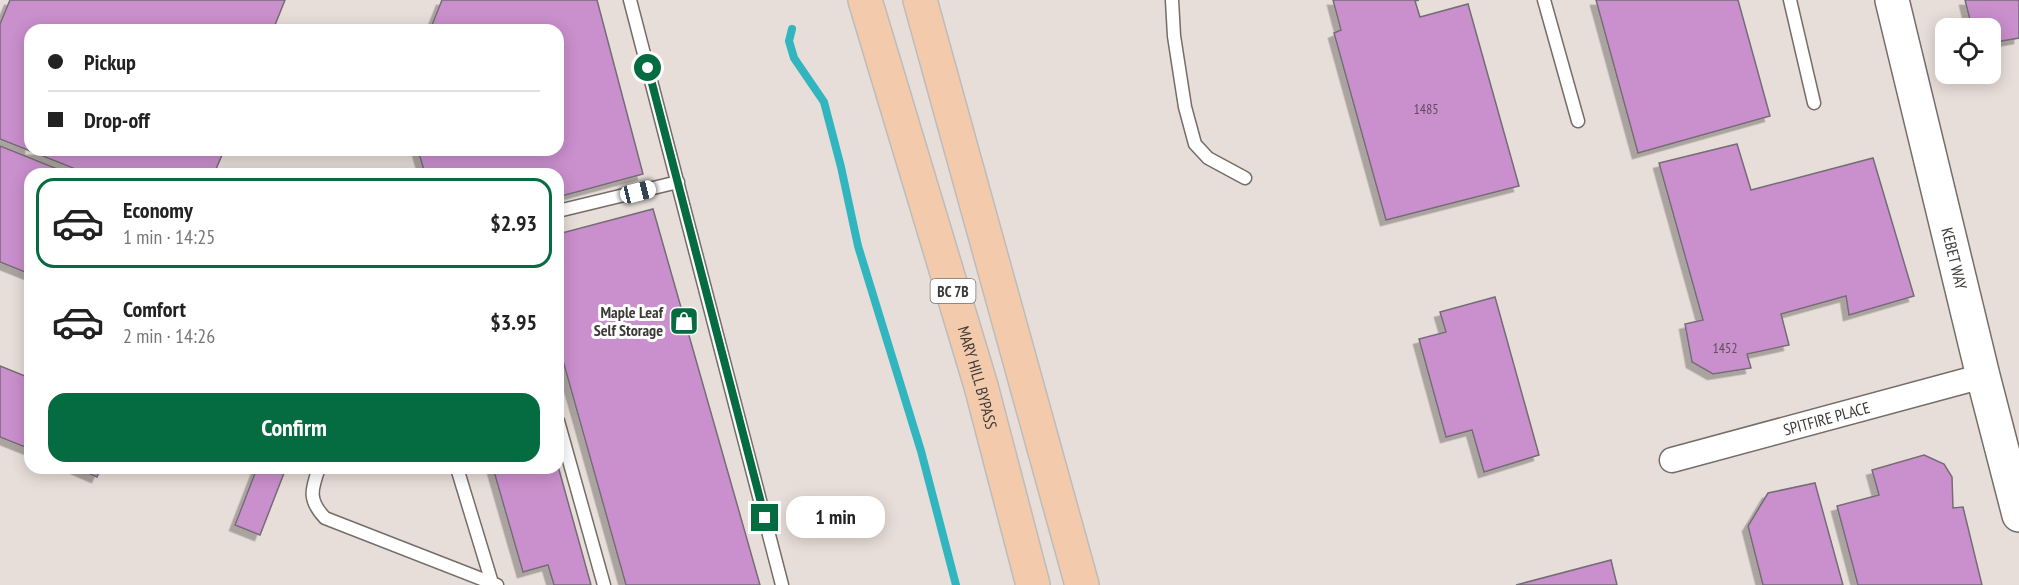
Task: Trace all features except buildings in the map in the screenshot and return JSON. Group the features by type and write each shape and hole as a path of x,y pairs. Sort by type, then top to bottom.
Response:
{"highway":[{"name":"MARY HILL BYPASS","path":"865,0 981,386 1033,585"},
{"name":"BC 7B","path":"920,0 1082,585"},
{"path":"930,37 944,0"}],"street":[{"name":"KEBET WAY","path":"1892,0 1983,376 2019,514"},
{"name":"SPITFIRE PLACE","path":"1672,460 1983,376"}],"lane":[{"path":"630,0 782,585"},
{"path":"1172,0 1174,36 1185,107 1195,144 1208,158 1245,178"},
{"path":"1544,0 1578,121"},
{"path":"1790,0 1814,103"},
{"path":"564,210 678,182"},
{"path":"564,442 604,585"},
{"path":"317,474 312,497 316,508 325,518 494,584"},
{"path":"459,474 494,584"}],"waterway":[{"path":"792,29 789,41 794,58 824,102 858,246 921,451 956,585"}],"place":[{"name":"Maple Leaf Self Storage","path":"684,321"}],"route":[{"path":"648,68 765,518"}]}
